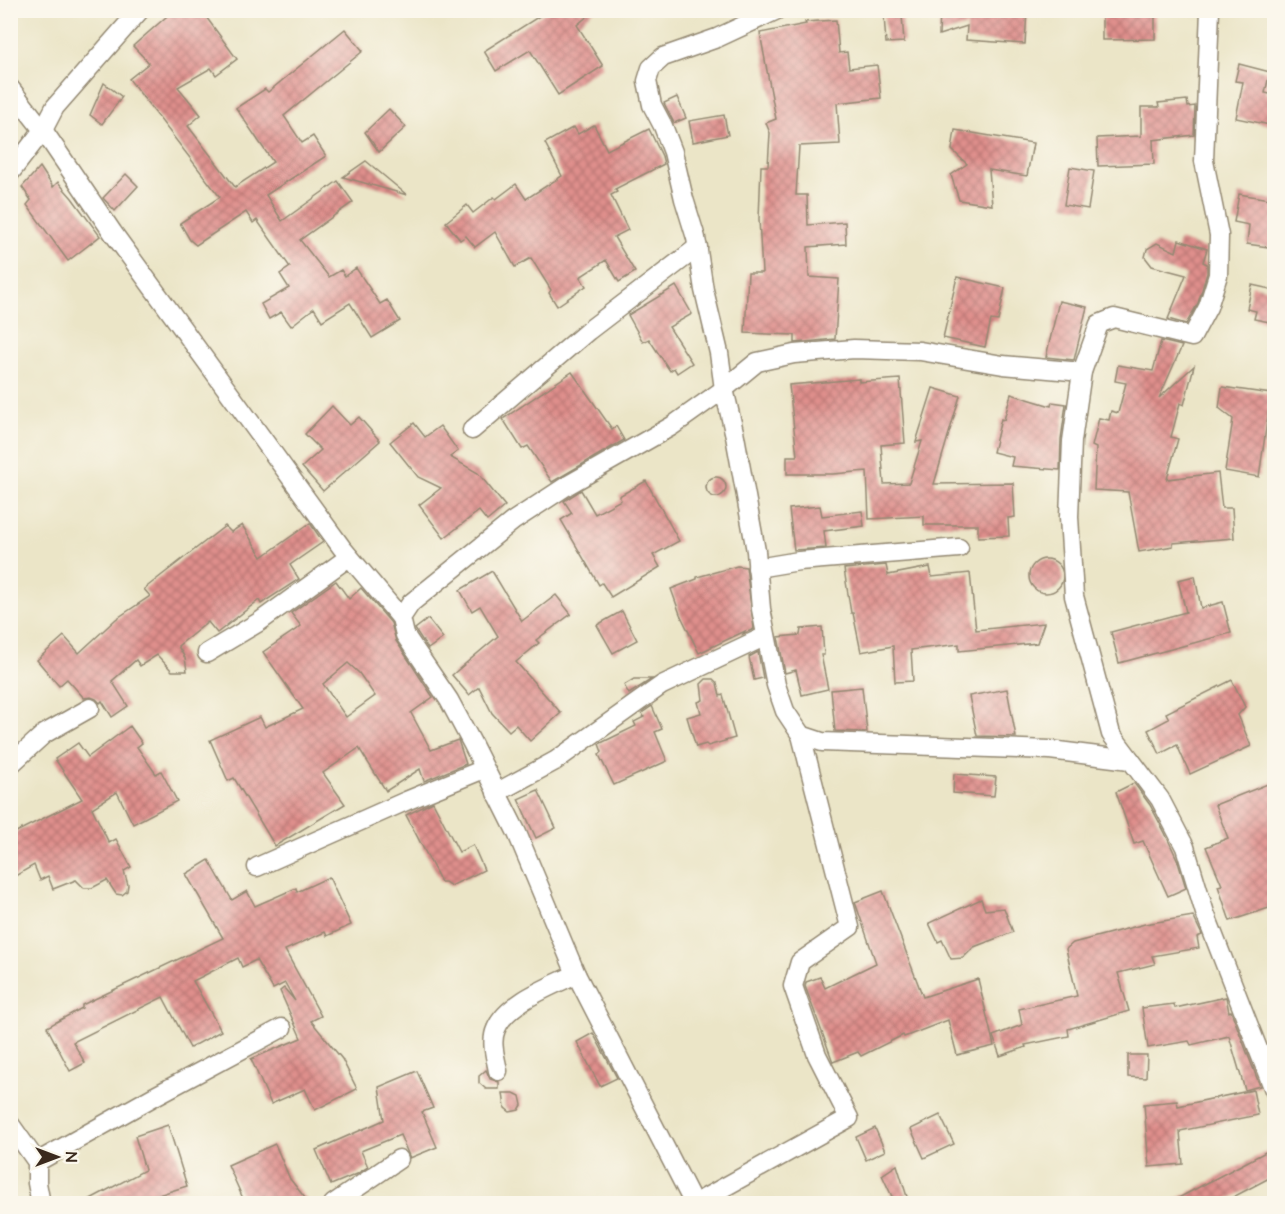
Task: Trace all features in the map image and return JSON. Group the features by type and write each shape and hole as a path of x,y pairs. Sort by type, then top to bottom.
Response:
{"street":[{"path":"10,173 43,130 56,107 140,10"},
{"path":"10,88 43,130 112,233 349,556 401,618 405,635 449,700 517,833 576,974 694,1203 849,1118 817,1055 793,987 800,962 850,927 801,735 785,711 776,685 760,609 757,568 735,436 704,290 698,247 673,152 652,105 647,81 651,68 663,57 717,38 777,10"},
{"path":"1210,10 1204,161 1220,235 1218,275 1208,307 1192,336 1114,318 1099,324 1082,372 1072,441 1068,517 1074,596 1111,734 1160,799 1185,847 1205,913 1275,1090"},
{"path":"472,430 588,331 698,247"},
{"path":"401,618 411,603 513,521 568,485 672,426 757,362 794,354 854,349 920,351 1003,365 1082,372"},
{"path":"757,568 799,561 959,548"},
{"path":"207,653 259,622 349,556"},
{"path":"496,793 555,761 662,685 766,636"},
{"path":"10,765 44,734 90,708"},
{"path":"801,735 822,742 855,745 1050,750 1130,760"},
{"path":"257,867 484,769"},
{"path":"498,1071 494,1047 495,1030 508,1013 532,996 576,974"},
{"path":"37,1162 282,1028"},
{"path":"10,1124 37,1162 37,1183 42,1203"},
{"path":"333,1203 399,1159"}],"building":[{"path":"174,10 201,10 237,59 216,75 211,68 178,87 201,115 188,126 235,187 273,162 236,108 265,89 268,92 345,29 363,51 284,116 302,143 313,136 326,156 266,195 282,221 338,181 353,202 300,240 329,277 341,270 345,276 356,268 380,304 387,300 400,321 372,338 350,303 322,321 314,308 291,326 281,312 269,319 261,304 289,288 280,274 290,267 257,220 253,223 246,212 196,245 190,240 180,223 220,197 129,79 149,63 133,46"},
{"path":"549,10 595,10 577,25 603,66 558,95 530,50 496,71 484,51"},
{"path":"940,10 1027,10 1025,44 966,40 967,26 939,35"},
{"path":"1102,10 1155,10 1155,39 1102,40"},
{"path":"902,15 904,42 886,43 884,16"},
{"path":"836,20 839,53 847,52 849,68 877,65 881,98 837,103 840,144 799,146 796,195 807,195 808,225 845,222 846,244 808,247 809,277 839,279 835,339 795,343 795,335 745,333 748,273 762,273 759,219 761,166 768,166 770,133 766,123 776,119 760,33 806,24 805,22"},
{"path":"1239,64 1270,72 1265,93 1275,95 1275,126 1236,118 1243,82 1235,81"},
{"path":"104,83 122,97 102,124 90,115"},
{"path":"677,97 686,118 674,123 664,103"},
{"path":"1187,100 1188,107 1195,106 1194,135 1153,140 1154,164 1098,166 1097,138 1141,136 1141,107 1159,107 1158,103"},
{"path":"389,109 406,127 379,152 365,132"},
{"path":"724,115 728,135 693,142 689,121"},
{"path":"594,125 607,150 649,129 664,164 615,189 617,192 611,195 628,230 614,237 635,272 619,282 606,260 580,277 586,286 557,306 549,293 551,290 531,258 515,267 495,232 475,247 466,236 460,240 446,222 467,205 473,213 516,184 526,199 562,176 545,143 574,127 578,134"},
{"path":"955,130 1033,143 1027,176 989,170 992,205 959,200 951,175 967,164 952,150"},
{"path":"366,161 407,195 343,177"},
{"path":"40,167 53,187 58,182 72,198 100,236 68,261 27,205 31,200 22,187"},
{"path":"1070,167 1094,171 1088,209 1064,205"},
{"path":"126,174 138,186 115,211 103,198"},
{"path":"1239,194 1275,200 1275,248 1247,244 1249,225 1234,222"},
{"path":"1179,240 1207,249 1203,262 1207,264 1207,273 1198,303 1186,324 1168,319 1186,275 1152,266 1145,257 1147,249 1157,243 1176,252"},
{"path":"957,277 1005,288 998,321 991,320 985,347 943,338"},
{"path":"1252,285 1275,290 1275,323 1254,319 1256,311 1247,309"},
{"path":"676,286 692,314 669,327 692,363 677,373 674,368 670,371 649,339 643,342 628,315"},
{"path":"1059,301 1087,307 1074,360 1046,357"},
{"path":"1161,341 1182,346 1159,398 1194,366 1184,405 1180,403 1171,437 1178,439 1167,479 1218,473 1222,508 1232,508 1234,538 1173,543 1173,546 1139,552 1128,492 1094,490 1096,448 1092,446 1099,418 1109,420 1111,411 1118,413 1126,383 1115,381 1118,365 1153,371"},
{"path":"572,372 612,429 616,426 624,440 552,482 528,446 522,449 503,419"},
{"path":"859,379 859,382 900,379 905,443 881,445 884,484 909,483 922,441 916,442 933,388 960,396 934,484 1013,483 1015,517 1008,518 1009,536 978,537 978,525 924,525 924,516 869,519 867,471 787,474 787,456 797,456 789,385"},
{"path":"1222,387 1271,394 1259,477 1225,471 1233,419 1219,408"},
{"path":"1011,394 1051,406 1052,402 1066,404 1061,439 1060,470 1011,466 1013,457 993,452 1001,419 1004,420"},
{"path":"332,406 350,425 359,417 380,441 323,491 302,467 321,450 305,434"},
{"path":"414,423 425,437 440,426 458,451 450,457 478,473 505,506 487,521 479,511 444,538 419,505 441,488 418,477 390,442"},
{"path":"716,477 723,480 726,487 723,494 716,497 709,494 706,487 709,480"},
{"path":"646,481 679,541 653,555 660,567 611,597 602,583 599,585 561,520 572,513 564,501 581,490 595,514 621,500 619,496"},
{"path":"820,506 822,516 862,511 864,526 824,531 826,548 794,550 789,509"},
{"path":"310,523 323,542 290,565 299,579 261,604 259,600 217,633 208,622 178,646 185,658 187,671 172,671 157,655 140,666 136,660 112,681 128,706 112,717 102,701 100,703 91,697 84,698 67,679 59,686 37,660 64,636 79,653 116,619 150,596 144,589 225,526 231,532 242,525 262,557"},
{"path":"1046,559 1058,564 1063,576 1058,588 1046,593 1034,588 1029,576 1034,564"},
{"path":"886,565 888,575 930,567 932,577 970,573 976,630 1044,623 1037,643 959,651 959,644 911,650 913,681 895,682 893,646 861,652 853,613 851,613 844,569"},
{"path":"737,566 746,567 754,629 699,653 671,589 697,579 697,577"},
{"path":"492,571 522,621 556,595 571,614 536,640 539,643 516,662 561,713 530,741 516,725 509,731 492,713 479,687 469,695 452,675 498,636 480,606 472,611 460,590"},
{"path":"1195,576 1201,608 1223,602 1231,633 1119,663 1111,632 1186,612 1178,580"},
{"path":"336,581 349,599 361,588 391,623 396,641 433,697 411,713 431,750 458,740 466,764 424,781 420,769 386,791 359,748 323,773 345,804 275,846 234,778 228,781 210,740 260,717 265,727 303,709 263,652 301,626 291,613","holes":["348,663 359,673 375,696 346,717 323,684"]},
{"path":"622,611 637,640 613,653 597,625"},
{"path":"428,619 443,638 428,649 415,629"},
{"path":"822,627 824,655 821,655 828,689 802,695 796,670 785,673 778,637 800,635 801,629"},
{"path":"758,652 763,678 754,680 749,657"},
{"path":"634,679 652,679 629,694 624,685"},
{"path":"706,679 713,679 717,683 720,696 723,695 735,738 696,747 687,717 701,713 698,702 703,700 701,684"},
{"path":"1232,680 1245,707 1238,715 1251,746 1190,774 1177,745 1160,754 1148,730 1169,719 1166,713"},
{"path":"862,687 867,732 835,731 831,690"},
{"path":"1007,689 1016,737 977,736 969,696"},
{"path":"652,706 662,729 655,732 667,761 614,785 599,755 602,752 599,744 636,726 634,722 644,717 642,713"},
{"path":"130,726 142,743 137,747 156,774 161,771 177,801 133,824 117,792 92,808 109,843 116,839 131,867 124,871 128,885 127,891 122,895 116,894 107,880 92,888 84,888 76,880 53,889 48,876 40,880 34,865 10,879 10,835 82,799 55,759 78,743 88,757"},
{"path":"954,774 996,777 994,796 953,793"},
{"path":"1275,781 1275,906 1230,921 1218,886 1222,885 1206,847 1228,838 1215,805"},
{"path":"1134,783 1150,805 1165,833 1177,859 1186,888 1168,896 1143,841 1134,844 1116,792"},
{"path":"538,790 556,828 536,838 518,799"},
{"path":"433,802 459,852 473,845 484,870 451,886 441,882 406,815"},
{"path":"209,860 232,900 247,891 255,906 296,888 297,892 329,877 351,925 327,936 325,932 285,950 321,1016 311,1021 342,1059 357,1089 315,1110 305,1089 271,1104 251,1059 301,1038 280,991 284,988 295,1001 285,983 273,989 256,960 242,967 238,958 193,981 221,1031 190,1048 163,997 73,1042 85,1063 70,1071 47,1027 82,1008 82,1005 223,938 186,874"},
{"path":"883,891 923,997 978,979 994,1046 957,1055 948,1020 904,1037 903,1035 861,1056 858,1052 833,1062 805,986 806,982 820,977 825,988 876,963 855,902"},
{"path":"981,899 985,910 1004,908 1013,932 974,947 963,958 951,959 942,940 938,942 929,923"},
{"path":"1193,916 1202,935 1197,937 1199,948 1152,956 1155,964 1118,973 1129,1011 1068,1029 1069,1036 1025,1045 1026,1047 1000,1056 993,1036 1022,1025 1019,1009 1077,996 1066,949 1073,943 1145,924"},
{"path":"1226,997 1229,1012 1231,1011 1260,1086 1245,1090 1229,1036 1191,1045 1189,1041 1148,1048 1142,1008 1174,1004 1175,1008"},
{"path":"593,1033 617,1078 600,1086 577,1042"},
{"path":"1128,1055 1147,1055 1146,1078 1128,1077"},
{"path":"486,1070 490,1079 499,1082 499,1089 486,1089 479,1083 479,1076"},
{"path":"417,1071 433,1108 422,1112 437,1147 410,1158 400,1135 361,1151 368,1167 331,1185 316,1150 384,1120 379,1087"},
{"path":"1253,1090 1258,1115 1180,1131 1183,1164 1149,1167 1144,1104 1177,1101 1178,1106"},
{"path":"503,1093 514,1093 520,1096 522,1105 519,1110 510,1112 505,1108"},
{"path":"940,1115 954,1144 924,1158 911,1129"},
{"path":"168,1125 187,1186 133,1203 83,1203 145,1170 135,1136"},
{"path":"875,1128 885,1151 866,1160 856,1137"},
{"path":"275,1144 290,1179 309,1203 245,1203 228,1165"},
{"path":"1275,1147 1275,1175 1222,1203 1169,1203"},
{"path":"897,1165 909,1203 895,1203 882,1175"}]}
